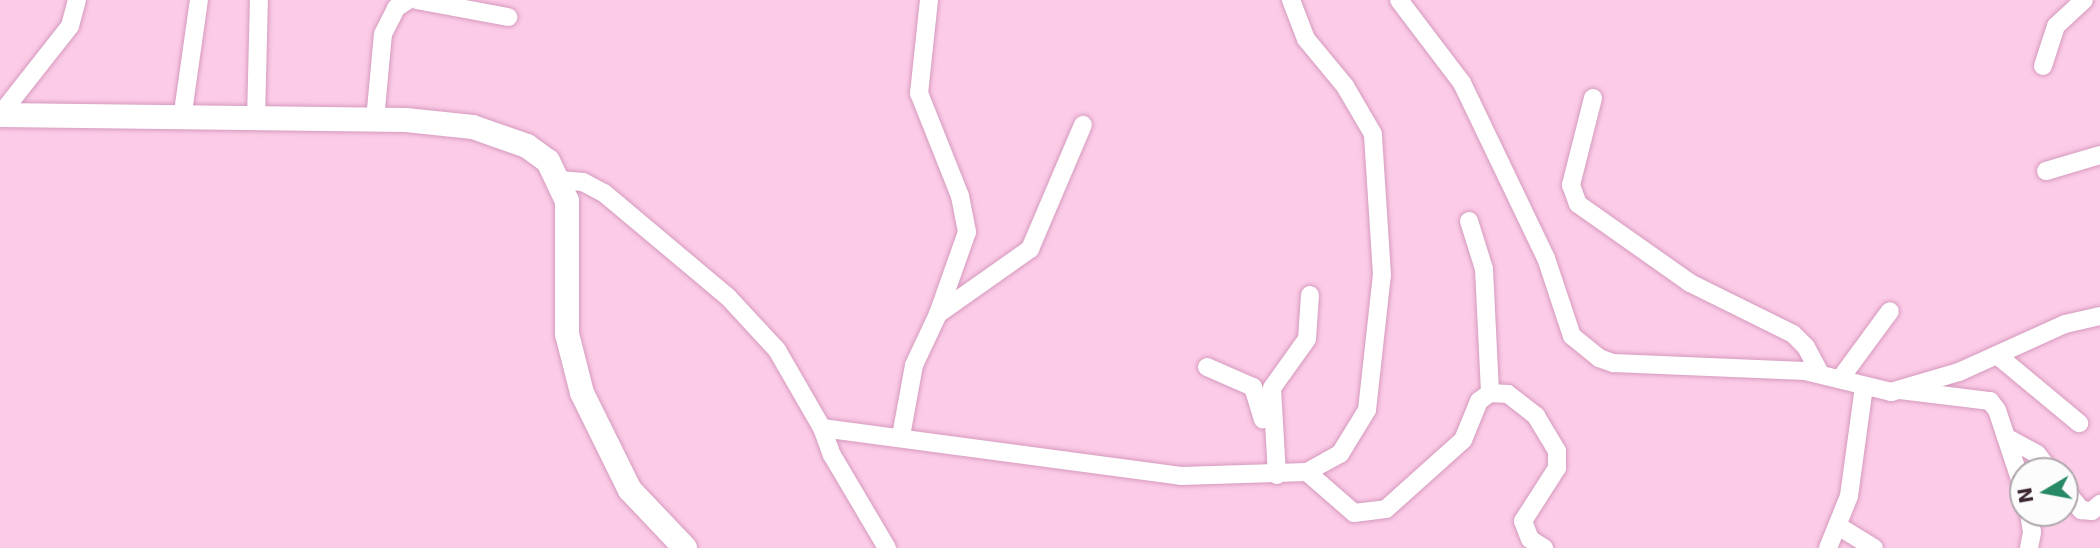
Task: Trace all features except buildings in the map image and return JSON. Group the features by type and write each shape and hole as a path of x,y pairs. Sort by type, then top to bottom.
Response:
{"main road":[{"path":"0,115 441,123 502,135 527,146 548,161 561,180 570,230 567,334 582,393 630,490 685,548"}],"street":[{"path":"0,115 70,26 77,0"},
{"path":"183,119 198,0"},
{"path":"256,119 259,0"},
{"path":"375,120 383,34 396,8 408,0"},
{"path":"417,0 508,17"},
{"path":"901,436 914,365 938,314 967,232 960,196 919,93 929,0"},
{"path":"822,428 901,436 1181,475 1277,475 1307,472 1340,454 1367,410 1382,275 1373,134 1345,86 1306,39 1291,0"},
{"path":"1399,0 1462,83 1546,258 1561,294 1566,322 1579,345 1612,363 1820,373 1880,392 1898,390 1997,355 2065,324 2100,316"},
{"path":"2043,66 2056,26 2084,0"},
{"path":"1593,98 1571,185 1578,204 1702,290 1793,334 1806,347 1820,373"},
{"path":"938,314 1030,249 1083,125"},
{"path":"2046,171 2100,155"},
{"path":"561,180 583,183 604,193 728,298 777,350 808,411 822,428 832,455 887,548"},
{"path":"1469,221 1484,269 1490,393"},
{"path":"1277,475 1272,388 1307,339 1310,295"},
{"path":"1840,379 1890,311"},
{"path":"1997,355 2079,423"},
{"path":"1207,367 1252,387 1258,394 1264,422 1274,437"},
{"path":"1828,548 1850,496 1864,387"},
{"path":"1898,390 1917,396 1990,401 2013,457"},
{"path":"1307,472 1354,513 1386,509 1463,440 1479,401 1490,393 1508,394 1528,408 1557,451 1557,468 1523,521 1530,538 1544,548"},
{"path":"2006,437 2039,457"},
{"path":"2079,508 2092,511 2100,504"},
{"path":"1838,526 1874,548"},
{"path":"2029,548 2031,527"}]}
